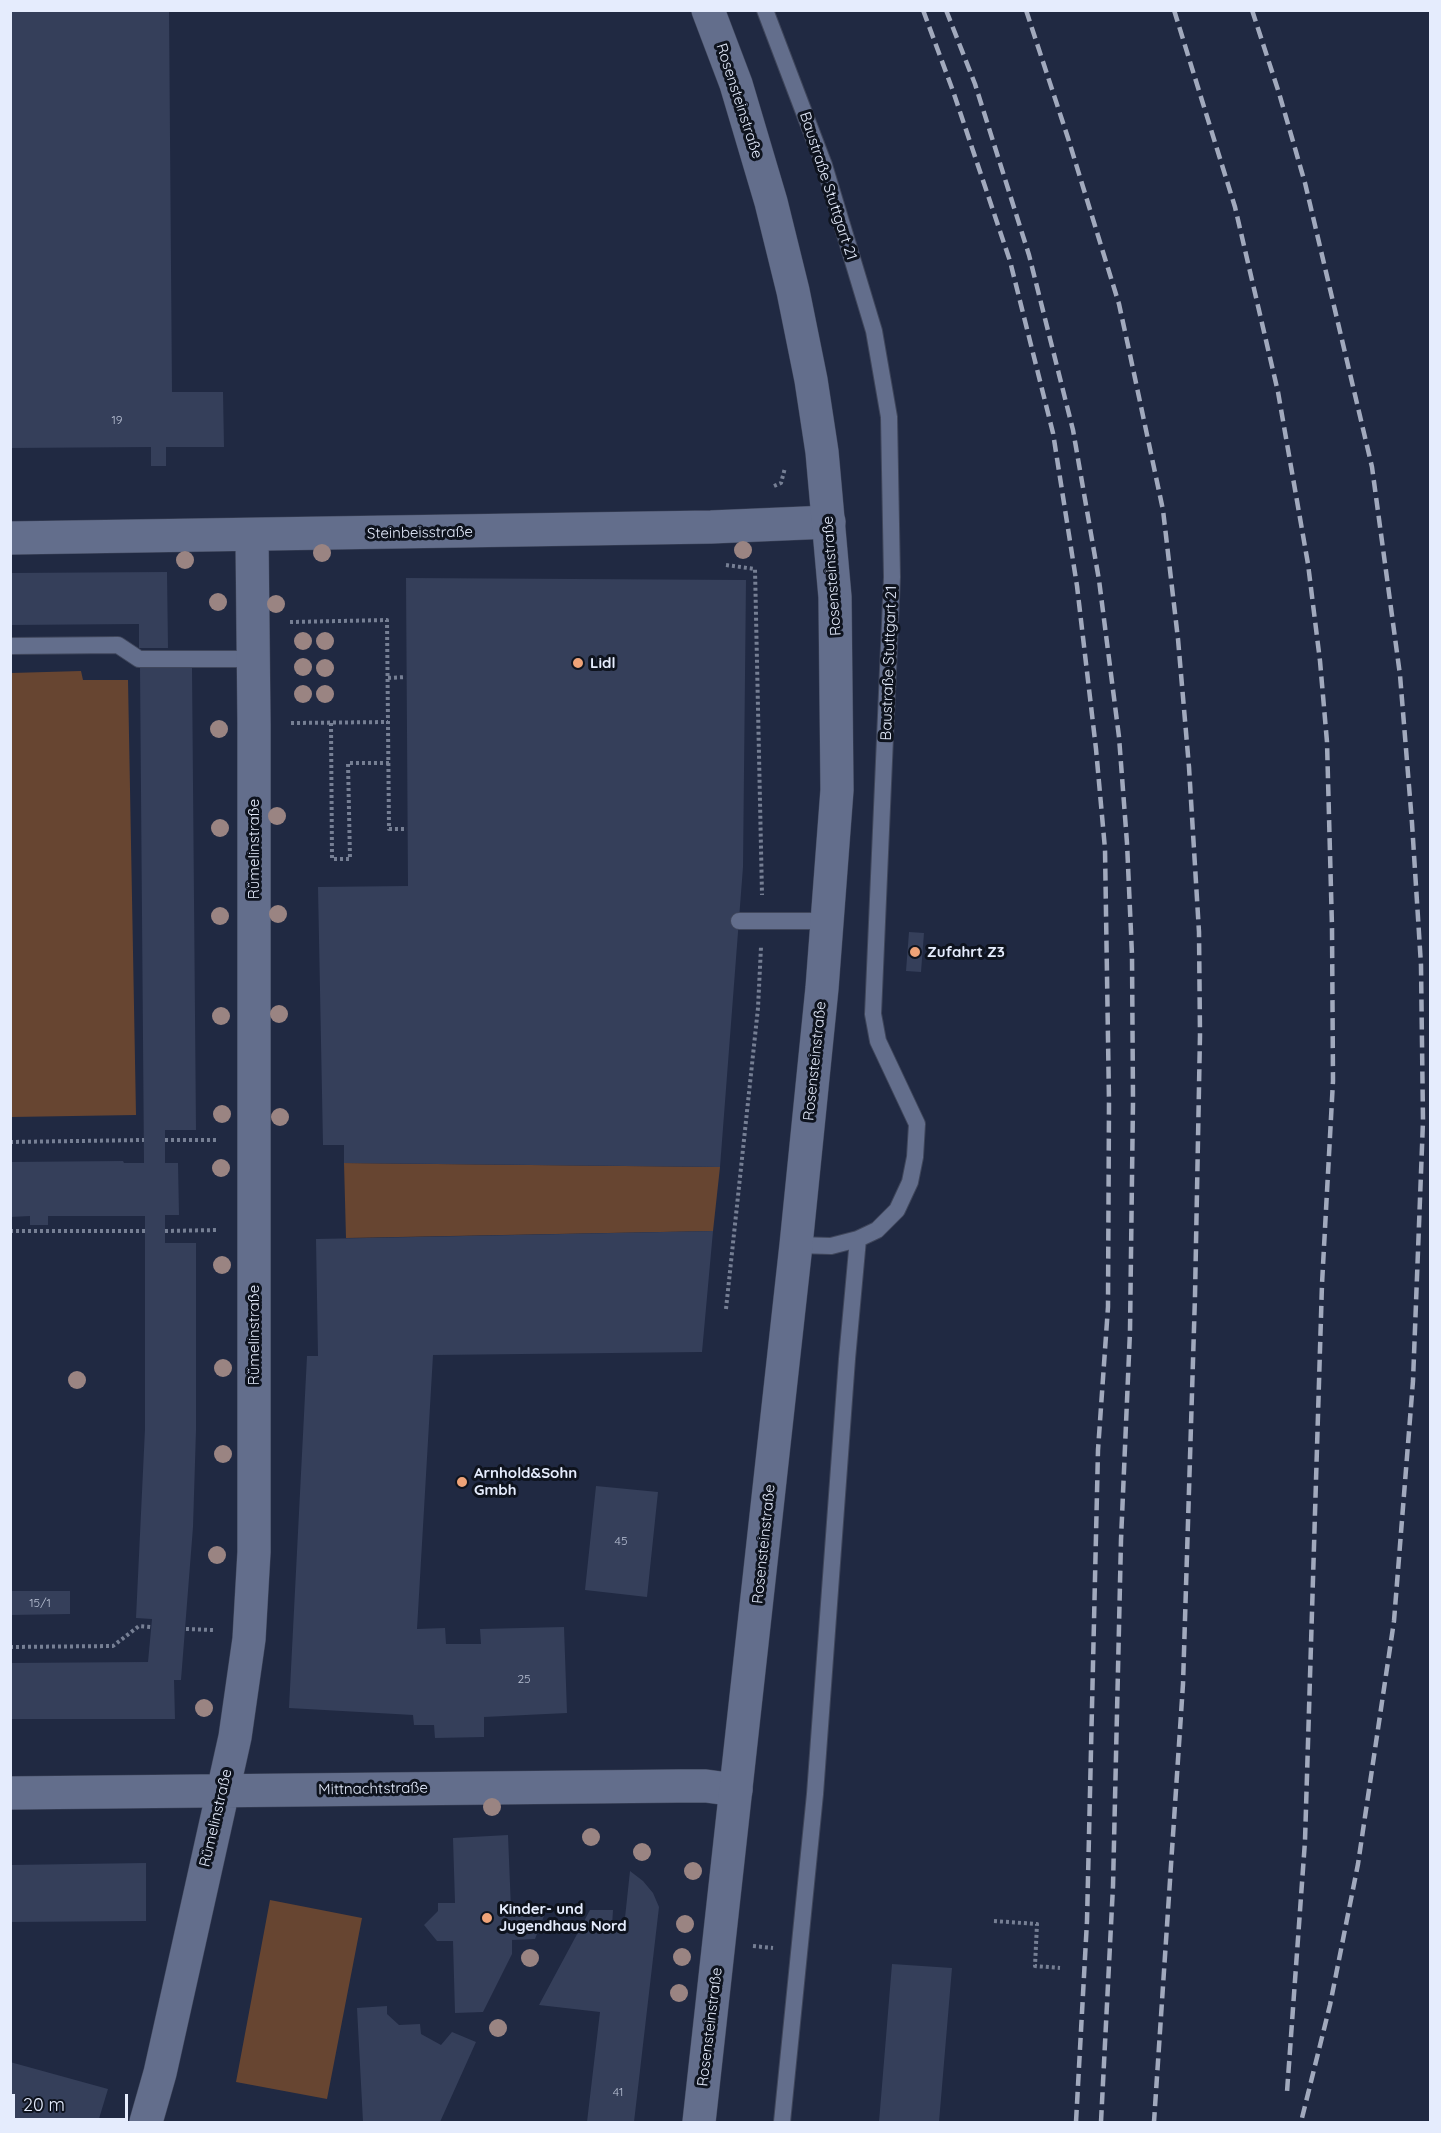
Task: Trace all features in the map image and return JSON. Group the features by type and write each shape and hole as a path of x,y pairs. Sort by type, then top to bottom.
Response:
{"street":[{"name":"Rosensteinstraße","path":"699,2122 796,1245 828,921 837,790 837,634 822,452 793,291 771,202 739,94 708,10"},
{"name":"Steinbeisstraße","path":"10,538 252,536 754,526 829,522"},
{"name":"Rümelinstraße","path":"146,2122 160,2073 235,1737 249,1639 254,1552 252,536"},
{"name":"Mittnachtstraße","path":"10,1793 697,1786 736,1790"}],"lane":[{"name":"Baustraße Stuttgart 21","path":"765,10 831,187 874,331 889,417 892,577 873,1014 878,1041 917,1124 915,1157 910,1182 897,1210 877,1230 858,1239 831,1246 796,1245"},
{"path":"10,646 118,645 140,659 253,658"},
{"path":"739,921 828,921"},
{"path":"782,2122 815,1794 858,1239"}],"path":[{"path":"755,569 754,495 781,483 787,461"},
{"path":"253,622 387,620 389,829 407,829"},
{"path":"388,678 406,677"},
{"path":"388,722 331,723 332,859 350,859 348,764 389,763"},
{"path":"165,1140 254,1139"},
{"path":"10,1142 144,1140"},
{"path":"165,1231 254,1230"},
{"path":"10,1231 145,1231"},
{"path":"10,1647 113,1646 139,1626 151,1627"},
{"path":"994,1921 1037,1924 1035,1966 1060,1968"},
{"path":"719,1944 799,1949"}],"shaded area":[{"path":"81,671 83,680 128,680 136,1115 11,1117 11,673"},
{"path":"344,1163 720,1167 713,1231 346,1238"},
{"path":"270,1900 362,1918 327,2099 236,2082"}],"building":[{"path":"10,10 169,10 172,392 223,392 224,447 166,447 166,466 151,466 151,447 10,448"},
{"path":"167,572 168,648 139,648 139,624 10,625 10,573"},
{"path":"406,578 746,580 743,867 720,1167 344,1163 344,1145 323,1145 318,887 408,886"},
{"path":"140,668 192,668 196,1130 165,1130 165,1163 178,1163 179,1215 165,1215 165,1243 196,1243 196,1430 193,1527 181,1680 174,1680 175,1719 10,1719 10,1663 148,1662 152,1619 136,1618 145,1429 145,1216 48,1216 48,1225 30,1225 30,1216 10,1217 10,1162 123,1161 124,1163 144,1163"},
{"name":"Zufahrt Z3","path":"909,932 924,933 921,972 906,971"},
{"path":"713,1231 702,1352 433,1355 417,1629 445,1628 446,1644 481,1644 480,1629 564,1627 567,1713 484,1717 484,1737 435,1738 434,1725 414,1725 413,1715 289,1708 307,1356 318,1356 316,1239"},
{"path":"596,1486 658,1492 647,1597 585,1590"},
{"path":"10,1591 70,1591 70,1614 10,1615"},
{"name":"Kinder- und Jugendhaus Nord","path":"508,1835 511,1909 547,1908 535,1939 512,1940 512,1954 483,2012 455,2013 453,1941 437,1941 424,1925 438,1911 438,1903 455,1903 453,1838"},
{"path":"146,1863 146,1921 10,1922 10,1865"},
{"path":"630,1871 653,1893 659,1907 634,2122 587,2122 600,2012 539,2005 590,1910 613,1910 612,1926 624,1927"},
{"path":"892,1964 952,1968 939,2122 879,2122"},
{"path":"387,2006 387,2014 399,2025 420,2024 421,2034 441,2045 452,2032 476,2042 440,2122 363,2122 357,2008"},
{"path":"10,2062 108,2089 98,2122 10,2122"}],"railway":[{"path":"923,10 953,91 1010,261 1053,433 1077,586 1105,849 1109,1101 1108,1307 1098,1450 1087,1921 1076,2122"},
{"path":"946,10 975,84 1029,255 1073,430 1099,580 1119,737 1127,843 1132,955 1133,1101 1130,1331 1121,1540 1113,1886 1101,2122"},
{"path":"1026,10 1119,304 1163,510 1178,639 1189,767 1199,932 1200,1035 1195,1296 1183,1684 1154,2122"},
{"path":"1174,10 1235,207 1278,392 1308,564 1327,742 1333,1081 1322,1284 1305,1841 1287,2092"},
{"path":"1252,10 1305,183 1372,467 1400,675 1421,965 1423,1121 1413,1381 1394,1621 1358,1864 1330,2005 1301,2122"}],"place":[{"name":"Lidl","path":"578,663"},
{"name":"Zufahrt Z3","path":"915,952"},
{"name":"Arnhold&Sohn Gmbh","path":"462,1482"},
{"name":"Kinder- und Jugendhaus Nord","path":"487,1918"}]}
